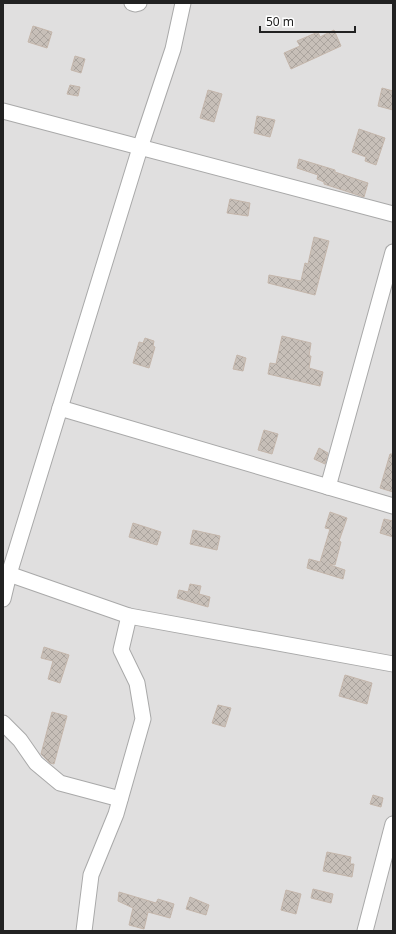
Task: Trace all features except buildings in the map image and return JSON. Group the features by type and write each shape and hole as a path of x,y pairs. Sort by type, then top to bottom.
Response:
{"street":[{"path":"132,3 139,3"},
{"path":"3,599 6,573 60,408 140,148 173,49 183,3"},
{"path":"3,111 393,214"},
{"path":"328,487 393,252"},
{"path":"60,408 393,506"},
{"path":"6,573 129,616 393,664"},
{"path":"84,931 91,875 116,814 143,719 136,683 121,650 129,616"},
{"path":"3,723 20,740 36,763 60,783 120,799"},
{"path":"365,931 393,824"}],"shaded area":[{"path":"3,3 393,3 393,931 3,931"}]}
